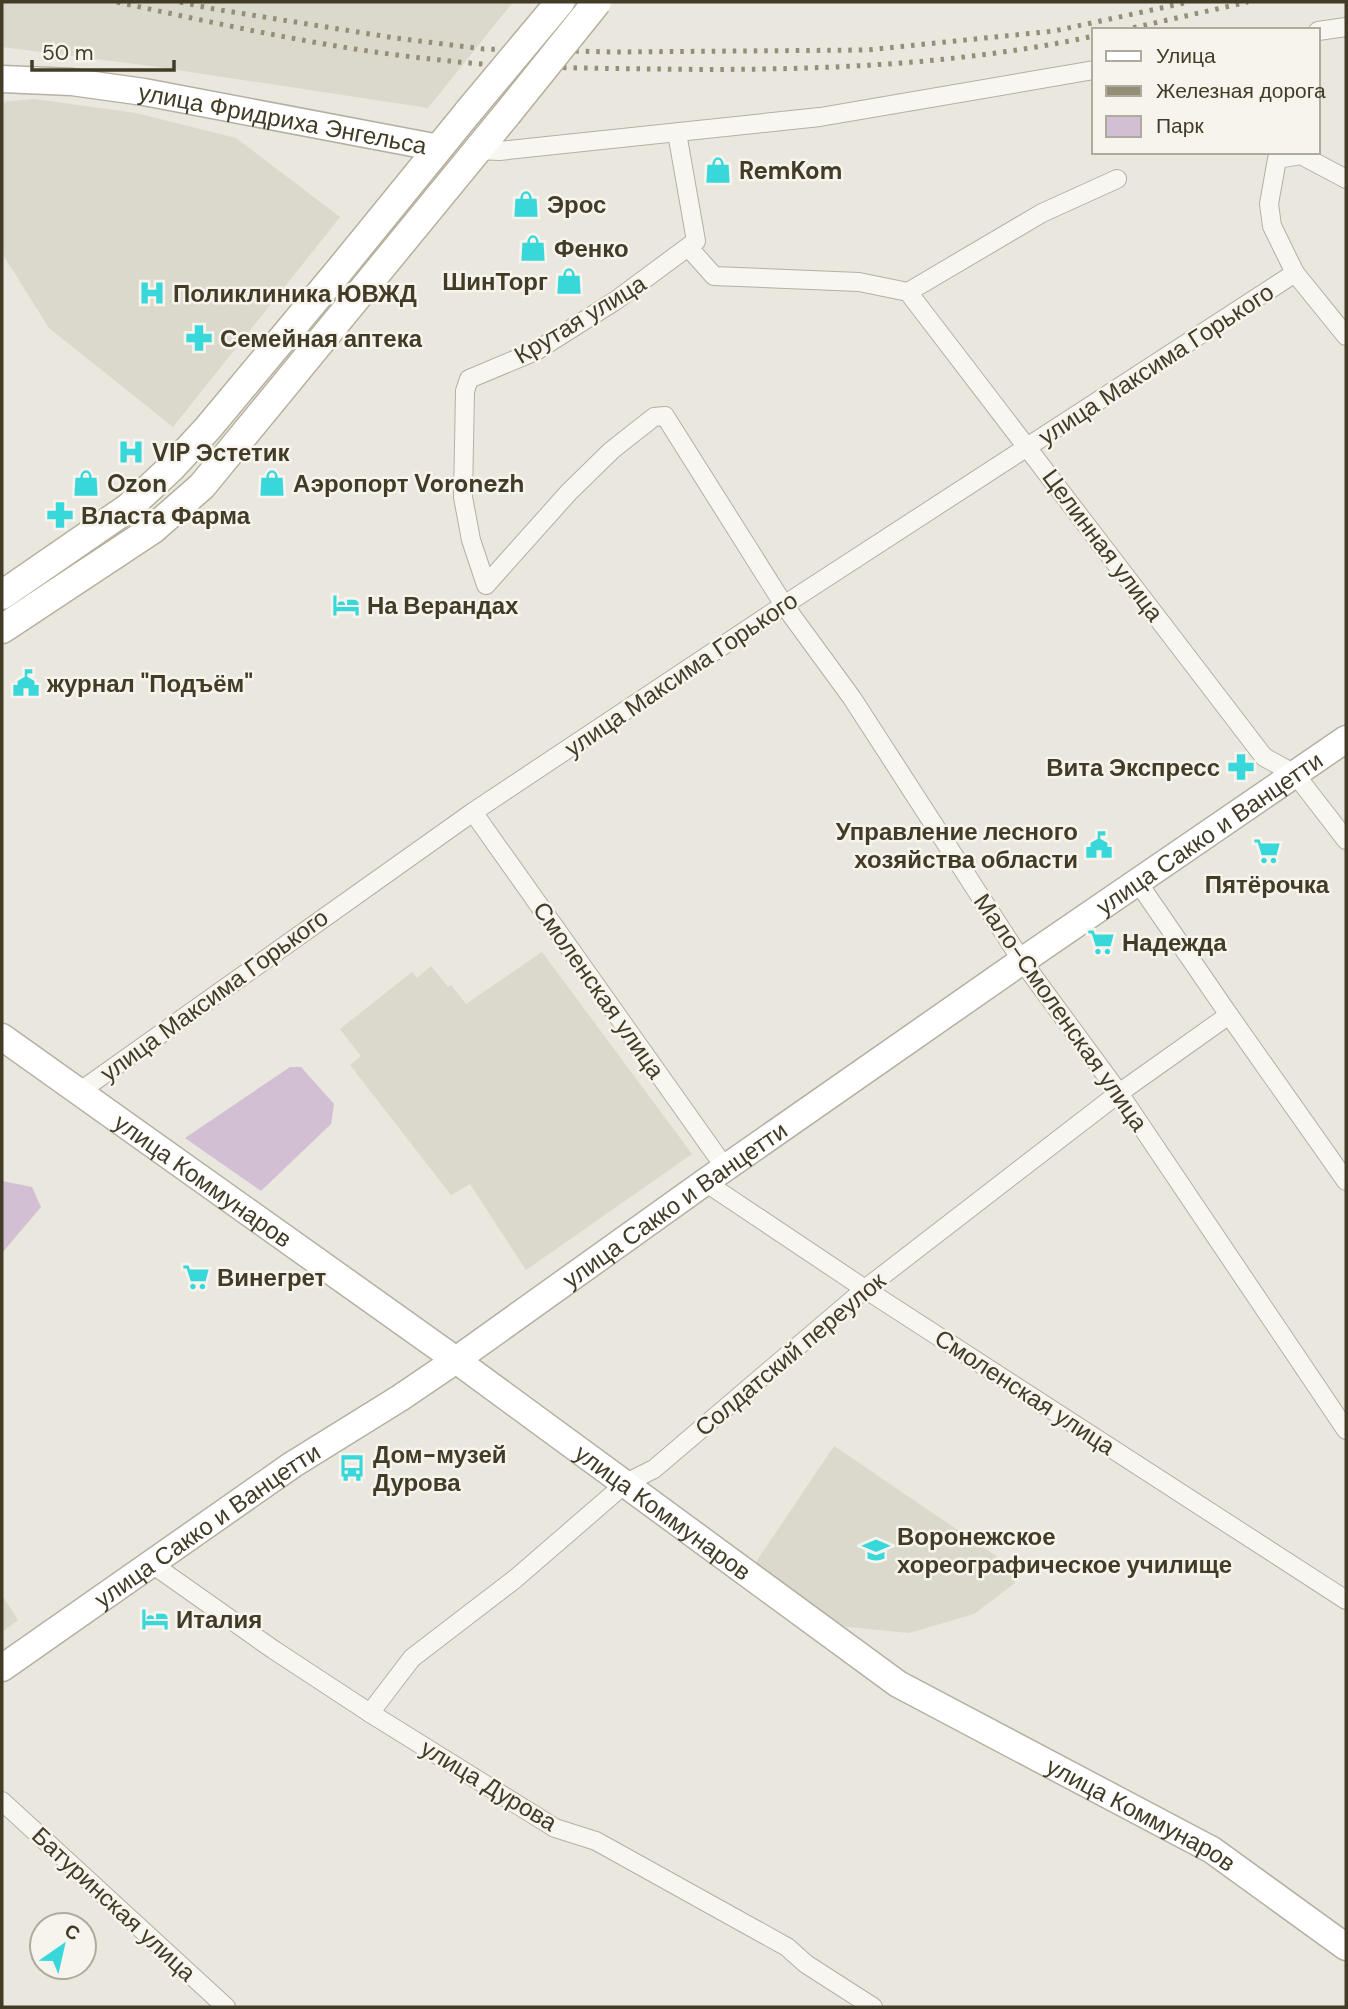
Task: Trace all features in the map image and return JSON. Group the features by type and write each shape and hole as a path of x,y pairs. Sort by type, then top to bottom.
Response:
{"main road":[{"path":"2,595 128,509 171,468 208,428 559,2"},
{"path":"2,629 153,528 202,486 597,2"}],"street":[{"path":"1320,31 1346,27"},
{"path":"477,150 499,151 677,133 855,111 1092,70"},
{"name":"улица Фридриха Энгельса","path":"2,79 72,82 145,92 439,148"},
{"path":"677,133 696,242 689,248 714,276 859,282 908,292 1042,213 1117,179"},
{"name":"улица Максима Горького","path":"1346,179 1301,155 1277,159 1269,204 1272,226 1295,273 1346,336"},
{"name":"Крутая улица","path":"665,416 654,417 612,450 569,492 486,586 471,540 463,497 465,391 470,379 536,351 615,301 689,248"},
{"name":"улица Максима Горького","path":"79,1092 473,811 1295,273"},
{"name":"Целинная улица","path":"908,292 1264,757 1295,774"},
{"name":"Мало-Смоленская улица","path":"665,416 784,605 852,698 1022,961 1119,1093 1346,1430"},
{"name":"улица Сакко и Ванцетти","path":"2,1668 292,1465 456,1360 1022,961 1346,739"},
{"path":"1295,774 1346,840"},
{"name":"Смоленская улица","path":"473,811 715,1176 865,1289 1346,1600"},
{"path":"1138,881 1346,1181"},
{"name":"Солдатский переулок","path":"370,1713 412,1658 515,1579 626,1483 654,1469 865,1289 1119,1093 1229,1015"},
{"name":"улица Коммунаров","path":"2,1037 456,1360 898,1684 1212,1850 1346,1947"},
{"name":"улица Дурова","path":"152,1564 274,1650 370,1713 555,1828 596,1841 787,1947 806,1965 873,2007"},
{"name":"Батуринская улица","path":"2,1801 226,2007"}],"shaded area":[{"path":"2,2 513,2 428,108 151,66 2,47"},
{"name":"Поликлиника ЮВЖД","path":"34,99 136,113 236,138 340,217 173,427 49,328 2,253 2,102"},
{"path":"542,952 692,1154 526,1270 470,1184 451,1195 350,1065 361,1056 340,1029 412,972 417,978 431,966 466,1004"},
{"name":"Воронежское хореографическое училище","path":"834,1446 1005,1562 1015,1583 974,1614 909,1633 839,1626 754,1565"},
{"path":"2,1595 18,1620 2,1632"}],"green space":[{"path":"290,1067 301,1067 334,1104 331,1124 261,1191 185,1138"},
{"path":"2,1181 32,1187 41,1207 2,1253"}],"railway":[{"path":"117,2 359,50 466,63 546,67 763,69 874,65 984,55 1092,36"},
{"path":"180,2 395,38 484,49 613,52 867,50 1054,31 1189,2"},
{"path":"1132,28 1248,2"}],"place":[{"name":"RemKom","path":"718,170"},
{"name":"Эрос","path":"526,204"},
{"name":"Фенко","path":"533,248"},
{"name":"ШинТорг","path":"569,281"},
{"name":"Поликлиника ЮВЖД","path":"152,293"},
{"name":"Семейная аптека","path":"199,338"},
{"name":"VIP Эстетик","path":"131,452"},
{"name":"Ozon","path":"86,483"},
{"name":"Аэропорт Voronezh","path":"272,483"},
{"name":"Власта Фарма","path":"60,515"},
{"name":"На Верандах","path":"346,605"},
{"name":"журнал \"Подъём\"","path":"26,683"},
{"name":"Вита Экспресс","path":"1241,767"},
{"name":"Управление лесного хозяйства области","path":"1099,845"},
{"name":"Пятёрочка","path":"1267,851"},
{"name":"Надежда","path":"1101,942"},
{"name":"Винегрет","path":"196,1277"},
{"name":"Дом-музей Дурова","path":"352,1468"},
{"name":"Воронежское хореографическое училище","path":"876,1550"},
{"name":"Италия","path":"155,1619"}]}
